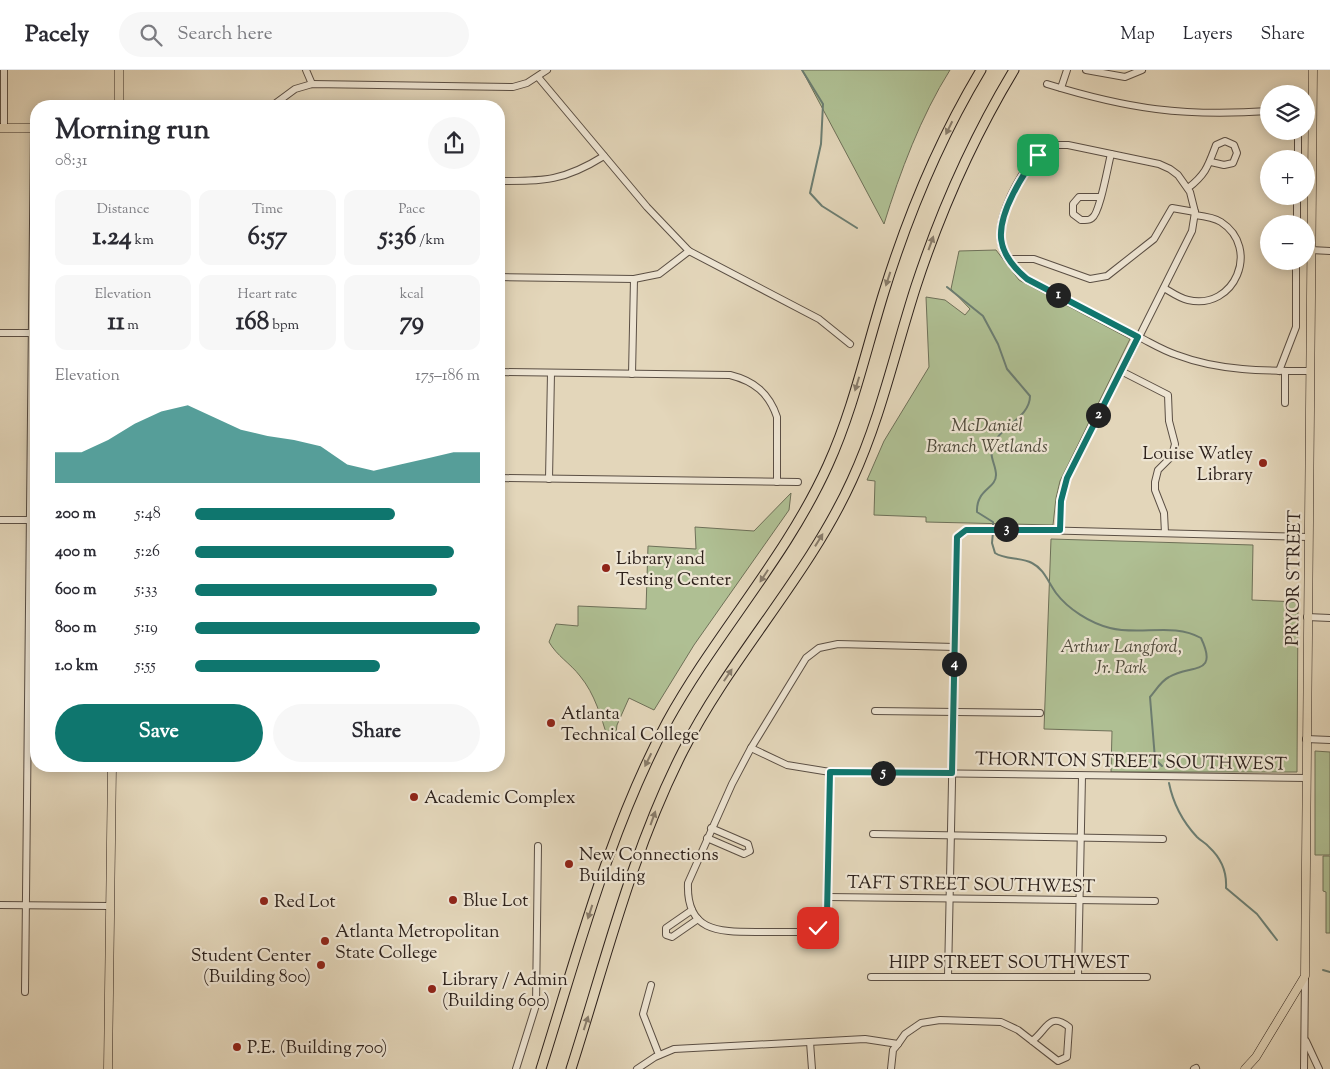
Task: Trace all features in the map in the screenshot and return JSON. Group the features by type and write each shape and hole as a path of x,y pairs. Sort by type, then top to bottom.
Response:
{"highway":[{"path":"957,113 973,70"},
{"path":"541,1069 606,863 638,781 682,697 793,531 821,480 848,412 905,231 930,167 981,70"},
{"path":"571,1069 656,809 704,713 812,553 845,495 873,429 915,289 945,206 984,123 1014,70"}],"main road":[{"path":"119,70 119,100"},
{"name":"PRYOR STREET","path":"1312,85 1313,70"},
{"path":"2,128 30,128"},
{"name":"PRYOR STREET","path":"1310,140 1311,215"},
{"name":"PRYOR STREET","path":"1305,976 1311,270"},
{"path":"108,1069 112,772"},
{"path":"1245,1069 1256,1057 1305,976"}],"street":[{"path":"2,128 4,70"},
{"path":"306,70 312,84"},
{"path":"283,100 295,89 312,84 513,87 527,84 546,70"},
{"path":"1061,88 1067,70"},
{"path":"1086,70 1125,77 1142,70"},
{"path":"538,77 675,239 689,251 818,319 850,344"},
{"path":"1047,84 1100,100 1150,110 1206,114 1260,111"},
{"path":"1188,188 1201,178 1211,162 1216,145 1225,141 1234,145 1237,153 1233,163 1224,166 1211,162"},
{"path":"1060,530 1061,501 1067,478 1138,337 1164,288 1192,231 1195,214 1188,188 1178,174 1164,166 1068,145 1046,149 1038,155 1026,172 1004,213 1000,235 1008,259 1015,269 1027,279 1138,337 1176,355 1214,366 1253,371 1310,371"},
{"path":"1100,197 1079,197 1073,204 1073,214 1081,220 1093,218 1100,197 1111,154"},
{"path":"505,181 544,181 559,178 585,168 604,156"},
{"path":"1008,259 1034,259 1090,279 1107,276 1154,240 1172,208 1221,222 1233,234 1240,252 1241,265 1236,278 1227,291 1209,300 1190,300 1164,288"},
{"path":"1315,250 1330,251"},
{"path":"505,277 634,279 659,274 689,251"},
{"path":"1285,403 1282,371 1296,327 1296,270"},
{"path":"632,374 634,279"},
{"path":"0,333 30,333"},
{"path":"1121,371 1168,396 1169,421 1175,444 1172,456 1158,470 1155,482 1155,490 1164,513 1166,533"},
{"path":"505,372 730,376 744,379 756,386 769,399 777,417 777,482"},
{"path":"549,478 551,373"},
{"path":"505,478 798,482"},
{"path":"0,520 30,520"},
{"path":"948,977 957,537 966,530 979,529 1308,536"},
{"path":"1307,617 1330,618"},
{"path":"692,910 666,928 666,935 672,937 698,918 692,910 687,897 688,883 711,828 751,748 806,658 819,648 838,644 955,647"},
{"path":"25,992 30,685"},
{"path":"875,711 1040,713"},
{"path":"1306,739 1330,740"},
{"name":"THORNTON STREET SOUTHWEST","path":"751,748 787,765 830,772 1306,778"},
{"path":"827,897 830,772"},
{"path":"1078,976 1082,776"},
{"path":"707,838 744,854 750,852 748,844 711,828"},
{"path":"873,834 1163,839"},
{"path":"516,1069 536,1005 538,846"},
{"name":"TAFT STREET SOUTHWEST","path":"698,918 710,928 723,932 809,932 818,928 825,921 827,897 1155,901"},
{"path":"0,905 109,906"},
{"path":"1304,1069 1305,976"},
{"name":"HIPP STREET SOUTHWEST","path":"871,977 1147,977"},
{"path":"651,985 643,1014 659,1055"},
{"path":"892,1069 893,1050 905,1034 921,1023 940,1020 1002,1022 1032,1040 1054,1060 1063,1061 1068,1052 1069,1027 1061,1020 1056,1020 1047,1025 1032,1040"},
{"path":"1304,1037 1319,1069"},
{"path":"637,1069 643,1063 674,1049 866,1039 898,1044"},
{"path":"810,1042 812,1069"}],"green space":[{"path":"802,70 950,70 939,88 912,145 884,224"},
{"name":"McDaniel Branch Wetlands","path":"996,250 1019,280 1130,339 1060,481 1053,525 926,522 926,517 874,515 875,481 867,480 884,441 929,367 926,297 945,300 965,315 970,309 951,289 959,251"},
{"path":"791,493 789,510 694,645 654,710 629,698 617,725 615,740 608,739 590,690 576,671 549,642 556,624 578,626 578,606 646,609 648,546 696,549 695,527 754,531"},
{"name":"Arthur Langford, Jr. Park","path":"1051,539 1253,545 1252,600 1298,602 1297,772 1111,772 1112,731 1044,729"},
{"path":"1315,751 1330,752 1330,855 1315,855"},
{"path":"1323,856 1330,856 1330,933 1326,933 1326,892 1323,891"}],"waterway":[{"path":"802,70 823,104 821,144 810,193 822,206 857,228"},
{"path":"947,287 983,316 998,344 1007,369 1030,396 1026,409 1001,433 992,449 991,453 996,470 995,480 980,498 977,512 993,522 993,527"},
{"path":"993,532 992,543 995,553 1003,557 1028,561 1036,566 1043,572 1061,599 1087,619 1102,626 1121,630 1179,631 1201,638 1206,650 1207,658 1205,664 1177,673 1166,679 1150,697 1155,759 1162,766"},
{"path":"1169,783 1173,798 1183,819 1220,861 1224,871 1226,888 1257,914 1277,940"},
{"path":"1323,970 1330,972"}],"place":[{"name":"Louise Watley Library","path":"1263,463"},
{"name":"Library and Testing Center","path":"606,568"},
{"name":"Atlanta Technical College","path":"551,723"},
{"name":"Academic Complex","path":"414,797"},
{"name":"New Connections Building","path":"569,864"},
{"name":"Blue Lot","path":"453,900"},
{"name":"Red Lot","path":"264,901"},
{"name":"Atlanta Metropolitan State College","path":"325,941"},
{"name":"Student Center (Building 800)","path":"321,965"},
{"name":"Library / Admin (Building 600)","path":"432,989"},
{"name":"P.E. (Building 700)","path":"237,1047"}],"route":[{"path":"818,928 825,921 827,914 830,772 952,773 957,537 966,530 1060,530 1061,501 1067,478 1138,337 1027,279 1015,269 1006,255 1000,235 1004,213 1017,186 1030,164 1038,155"}]}
